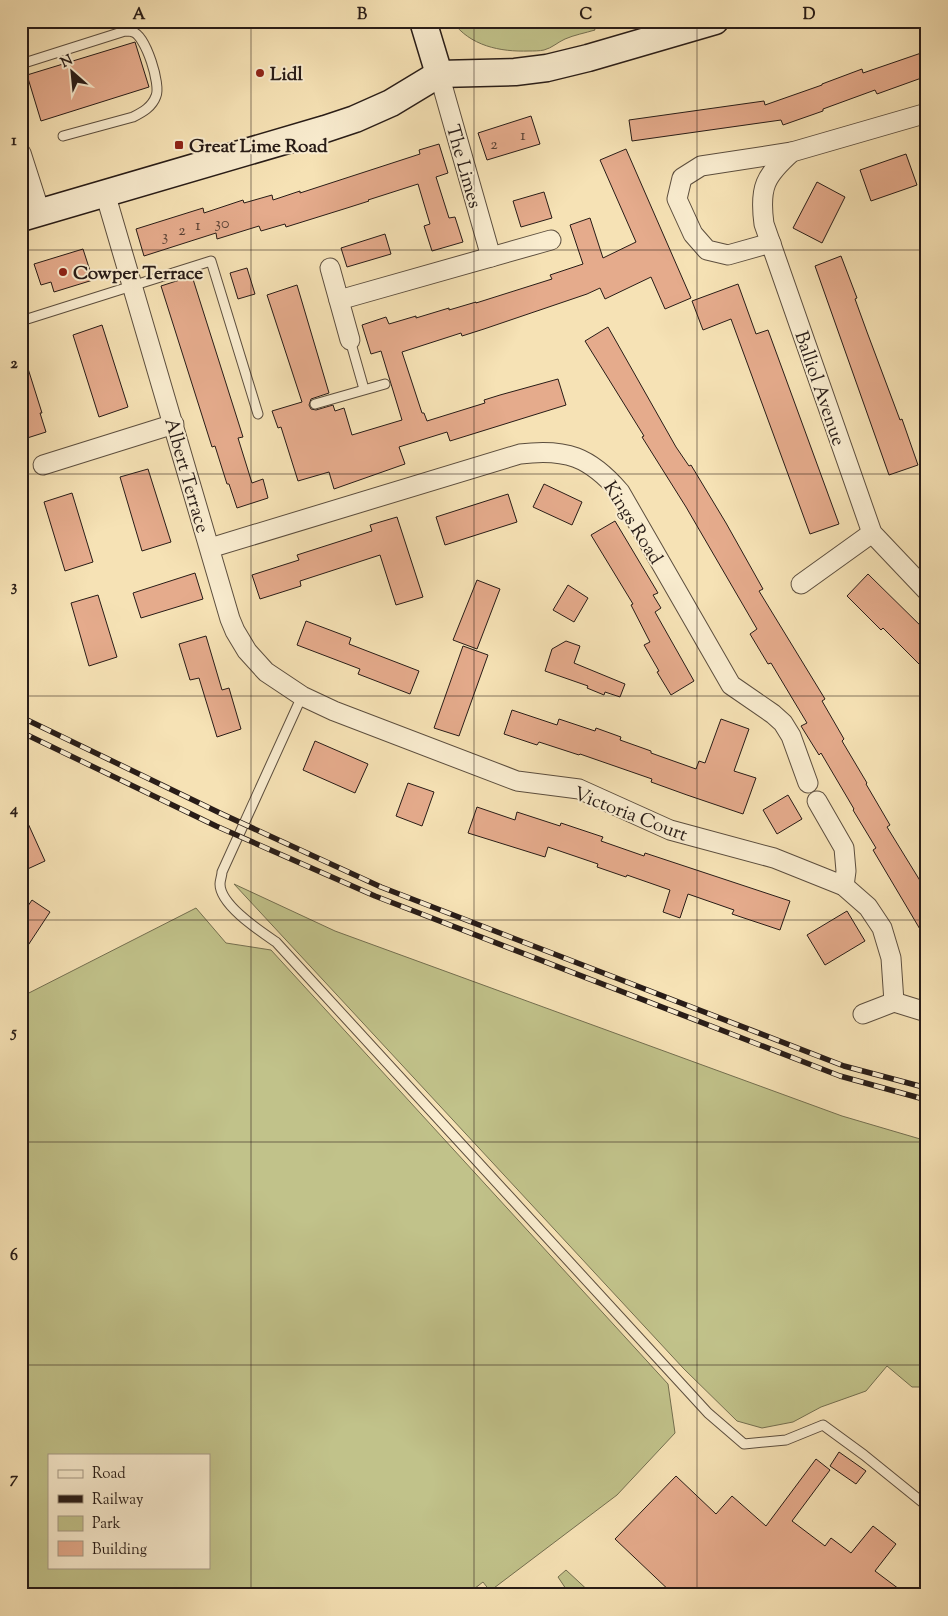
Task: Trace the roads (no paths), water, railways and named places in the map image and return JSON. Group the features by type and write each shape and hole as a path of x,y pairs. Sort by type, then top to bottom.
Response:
{"main road":[{"path":"423,21 439,74"},
{"path":"31,215 306,136 355,119 391,103 439,74 515,72 547,68 715,21"}],"street":[{"name":"The Limes","path":"439,74 491,257"},
{"name":"Balliol Avenue","path":"771,243 728,255 706,250 693,234 677,199 682,178 701,166 792,152 927,113"},
{"name":"Balliol Avenue","path":"792,152 776,166 766,180 761,202 764,224 872,533 927,591"},
{"path":"21,153 31,215"},
{"name":"Albert Terrace","path":"106,193 235,631 247,651 266,672 302,696 334,712"},
{"path":"339,300 551,240"},
{"path":"330,268 350,340"},
{"path":"43,465 174,424"},
{"name":"Kings Road","path":"210,548 520,454 540,452 574,456 606,475 620,492 731,685 783,723 791,736 808,783"},
{"path":"801,584 872,533"},
{"name":"Victoria Court","path":"334,712 517,781 579,789 670,830 774,858 844,886 868,907 882,928 891,958 894,1002"},
{"path":"817,801 844,848 846,871 844,886"},
{"path":"863,1014 894,1002 923,1012"}],"lane":[{"path":"21,64 125,31 134,32 141,38 148,52 157,84 158,94 153,104 143,112 133,116 63,136"},
{"path":"21,321 211,261 258,414"},
{"path":"350,340 364,390"},
{"path":"315,404 386,384"},
{"path":"302,696 222,872 220,886 226,900 240,915 276,942 708,1413 744,1444 786,1440 823,1425 927,1506"}],"railway":[{"path":"21,717 222,814 381,887 844,1066 927,1088"},
{"path":"21,732 216,826 375,896 840,1076 927,1100"}],"place":[{"name":"Lidl","path":"260,73"},
{"name":"Great Lime Road","path":"179,145"},
{"name":"Cowper Terrace","path":"63,272"}]}
